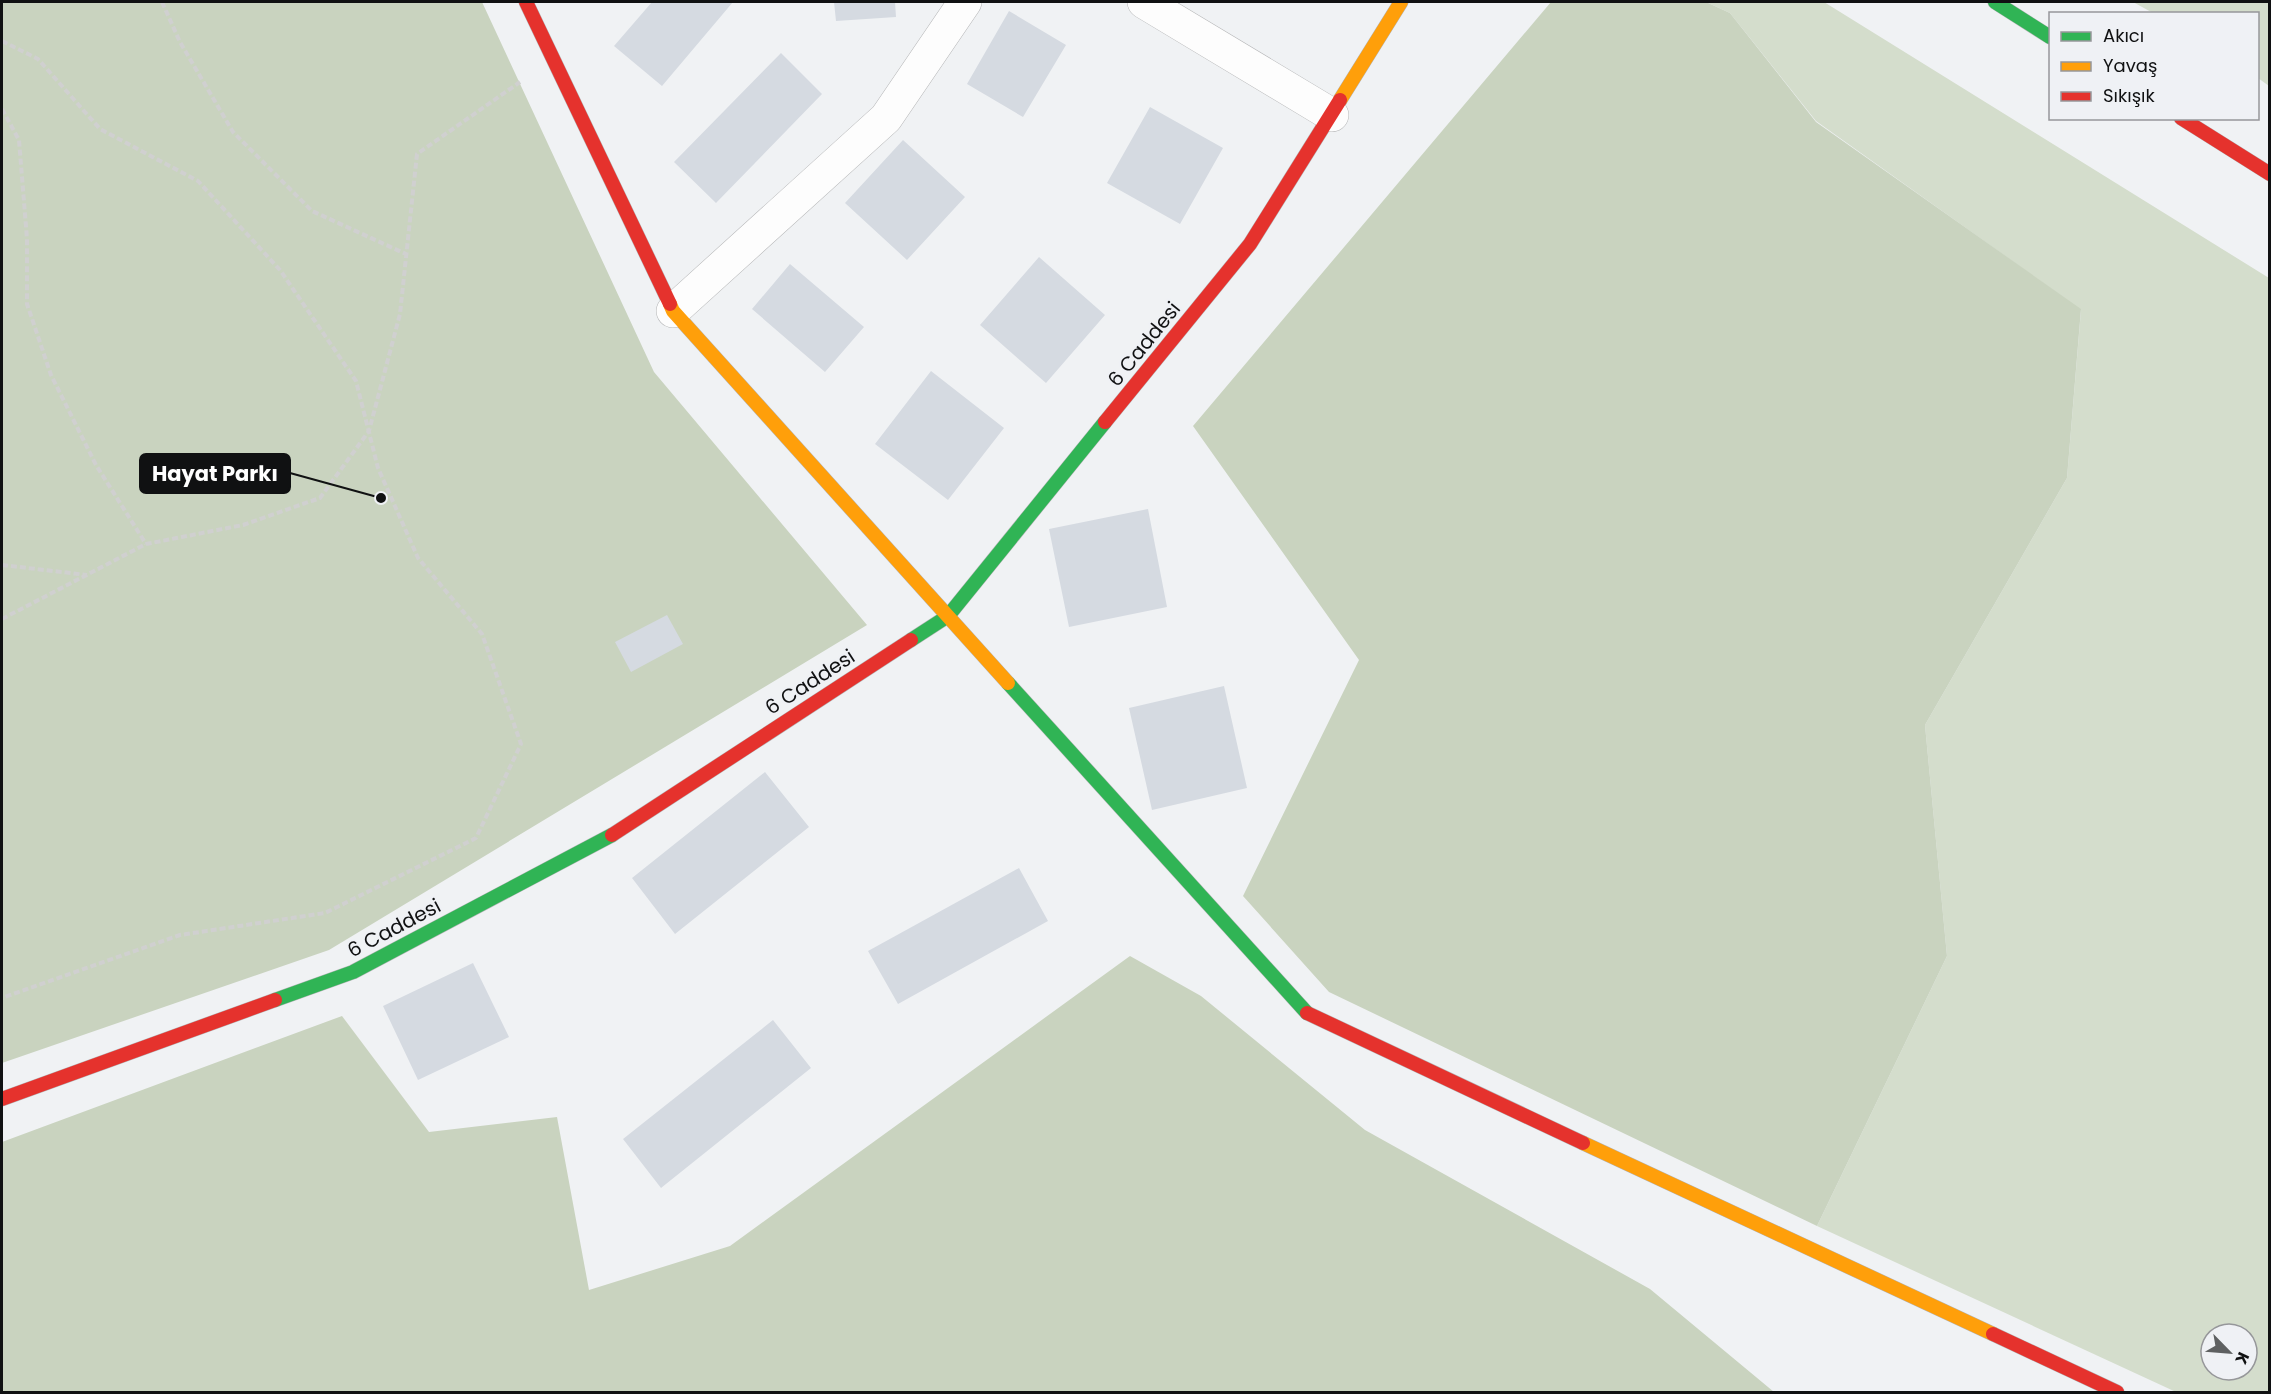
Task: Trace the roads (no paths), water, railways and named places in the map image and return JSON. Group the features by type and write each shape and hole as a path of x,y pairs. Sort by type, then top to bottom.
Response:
{"street":[{"path":"526,2 674,310 1309,1016 2116,1392"},
{"path":"674,310 886,118 964,2"},
{"path":"1144,2 1332,114"},
{"name":"6 Caddesi","path":"2,1099 353,972 604,840 948,616 1250,244 1401,2"},
{"path":"1995,2 2049,36"},
{"path":"2184,120 2270,174"}],"place":[{"name":"Hayat Parkı","path":"381,498"}]}
